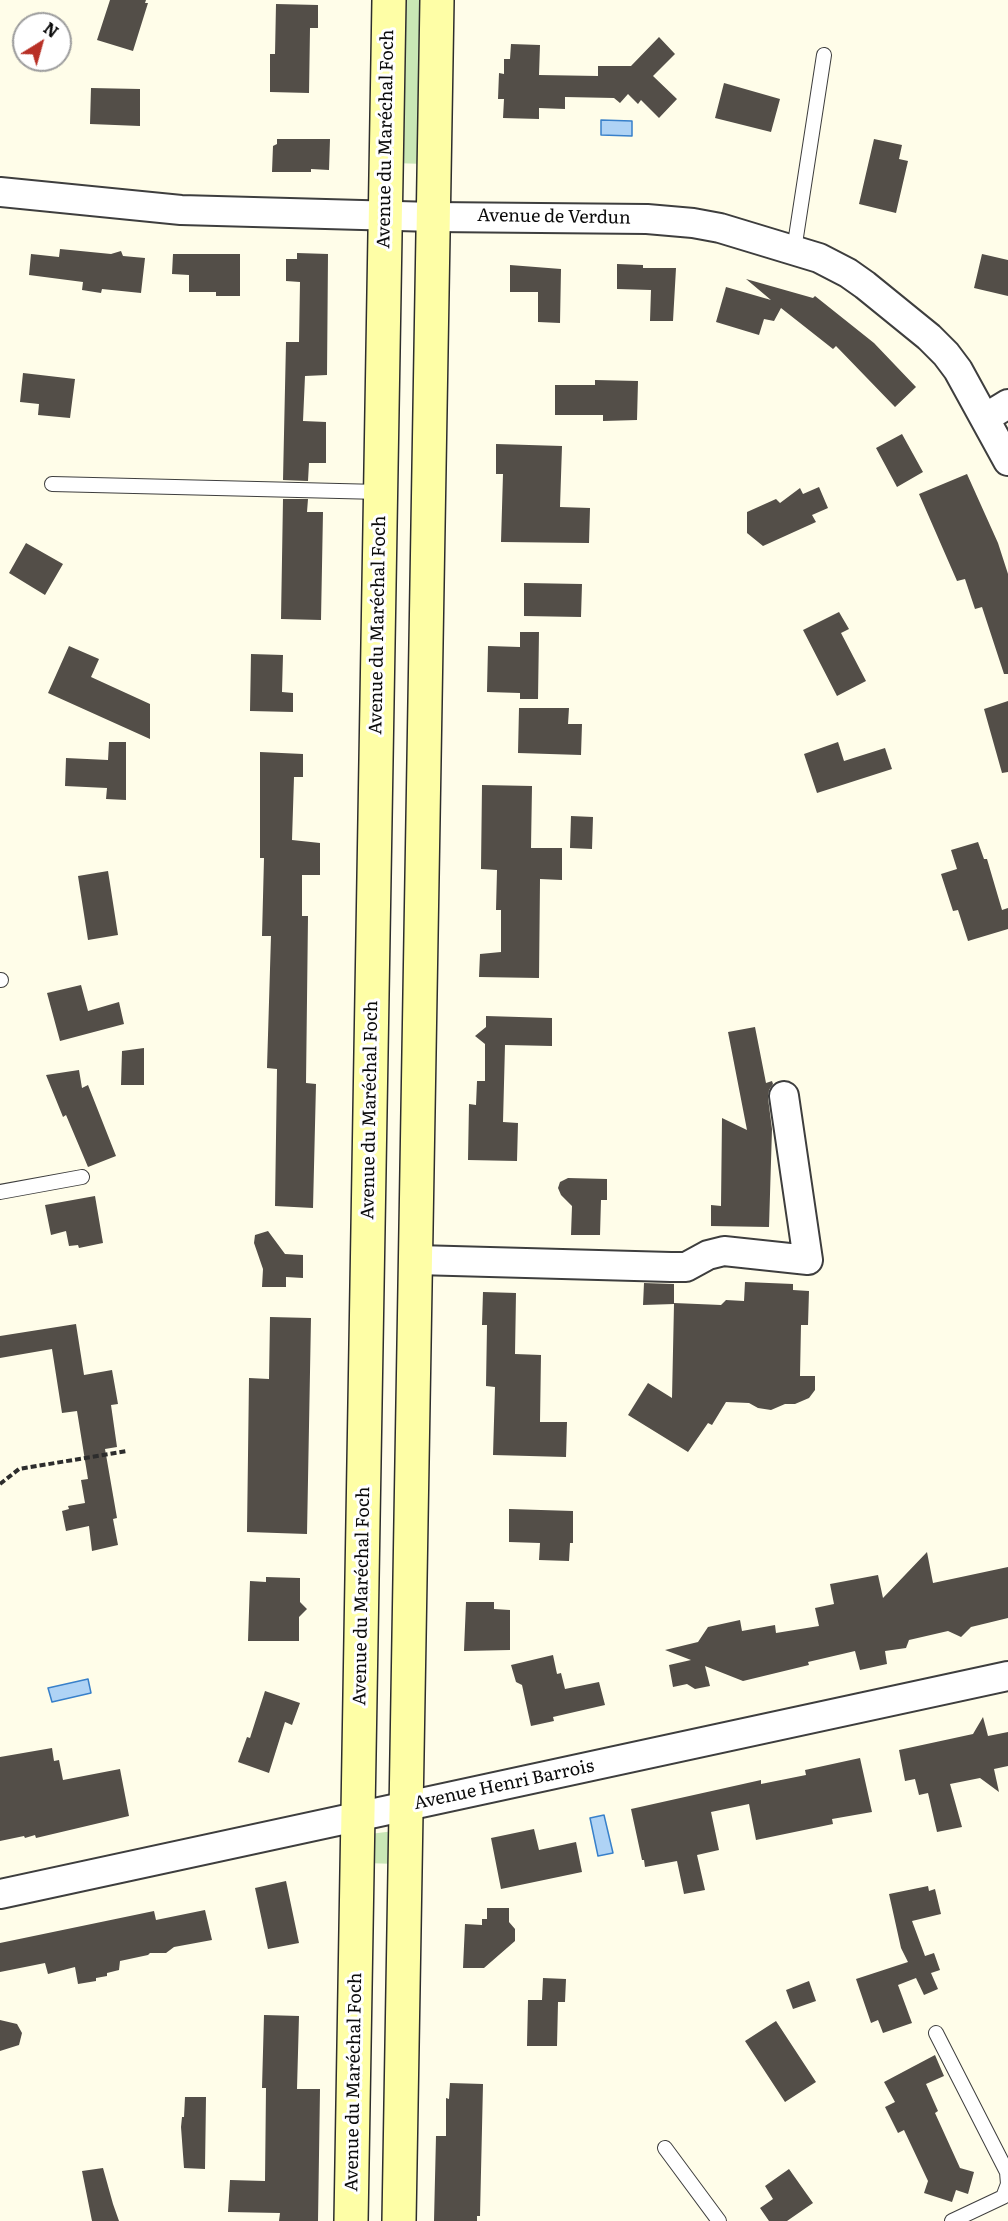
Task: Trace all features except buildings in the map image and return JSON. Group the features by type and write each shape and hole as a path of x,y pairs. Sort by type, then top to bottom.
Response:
{"main road":[{"name":"Avenue du Maréchal Foch","path":"351,2221 389,0"},
{"path":"399,2221 437,0"}],"street":[{"name":"Avenue de Verdun","path":"0,192 152,208 434,217 671,220 720,228 819,258 848,273 929,338 997,411 1008,461"},
{"path":"417,1260 686,1267 708,1255 724,1251 808,1260 784,1096"},
{"name":"Avenue Henri Barrois","path":"0,1894 1008,1676"}],"lane":[{"path":"794,250 824,55"},
{"path":"52,484 380,492"},
{"path":"0,1192 82,1177"},
{"path":"936,2033 1007,2172 1008,2184 1003,2197 952,2221"},
{"path":"665,2148 719,2221"}],"path":[{"path":"0,1484 19,1469 127,1451"}],"green space":[{"path":"396,0 429,0 426,164 392,163"},
{"path":"394,1831 398,1864 364,1863 370,1834"}],"water":[{"path":"601,120 632,121 632,136 601,135"},
{"path":"88,1679 91,1693 52,1702 48,1688"},
{"path":"604,1815 613,1853 598,1856 590,1818"}]}
